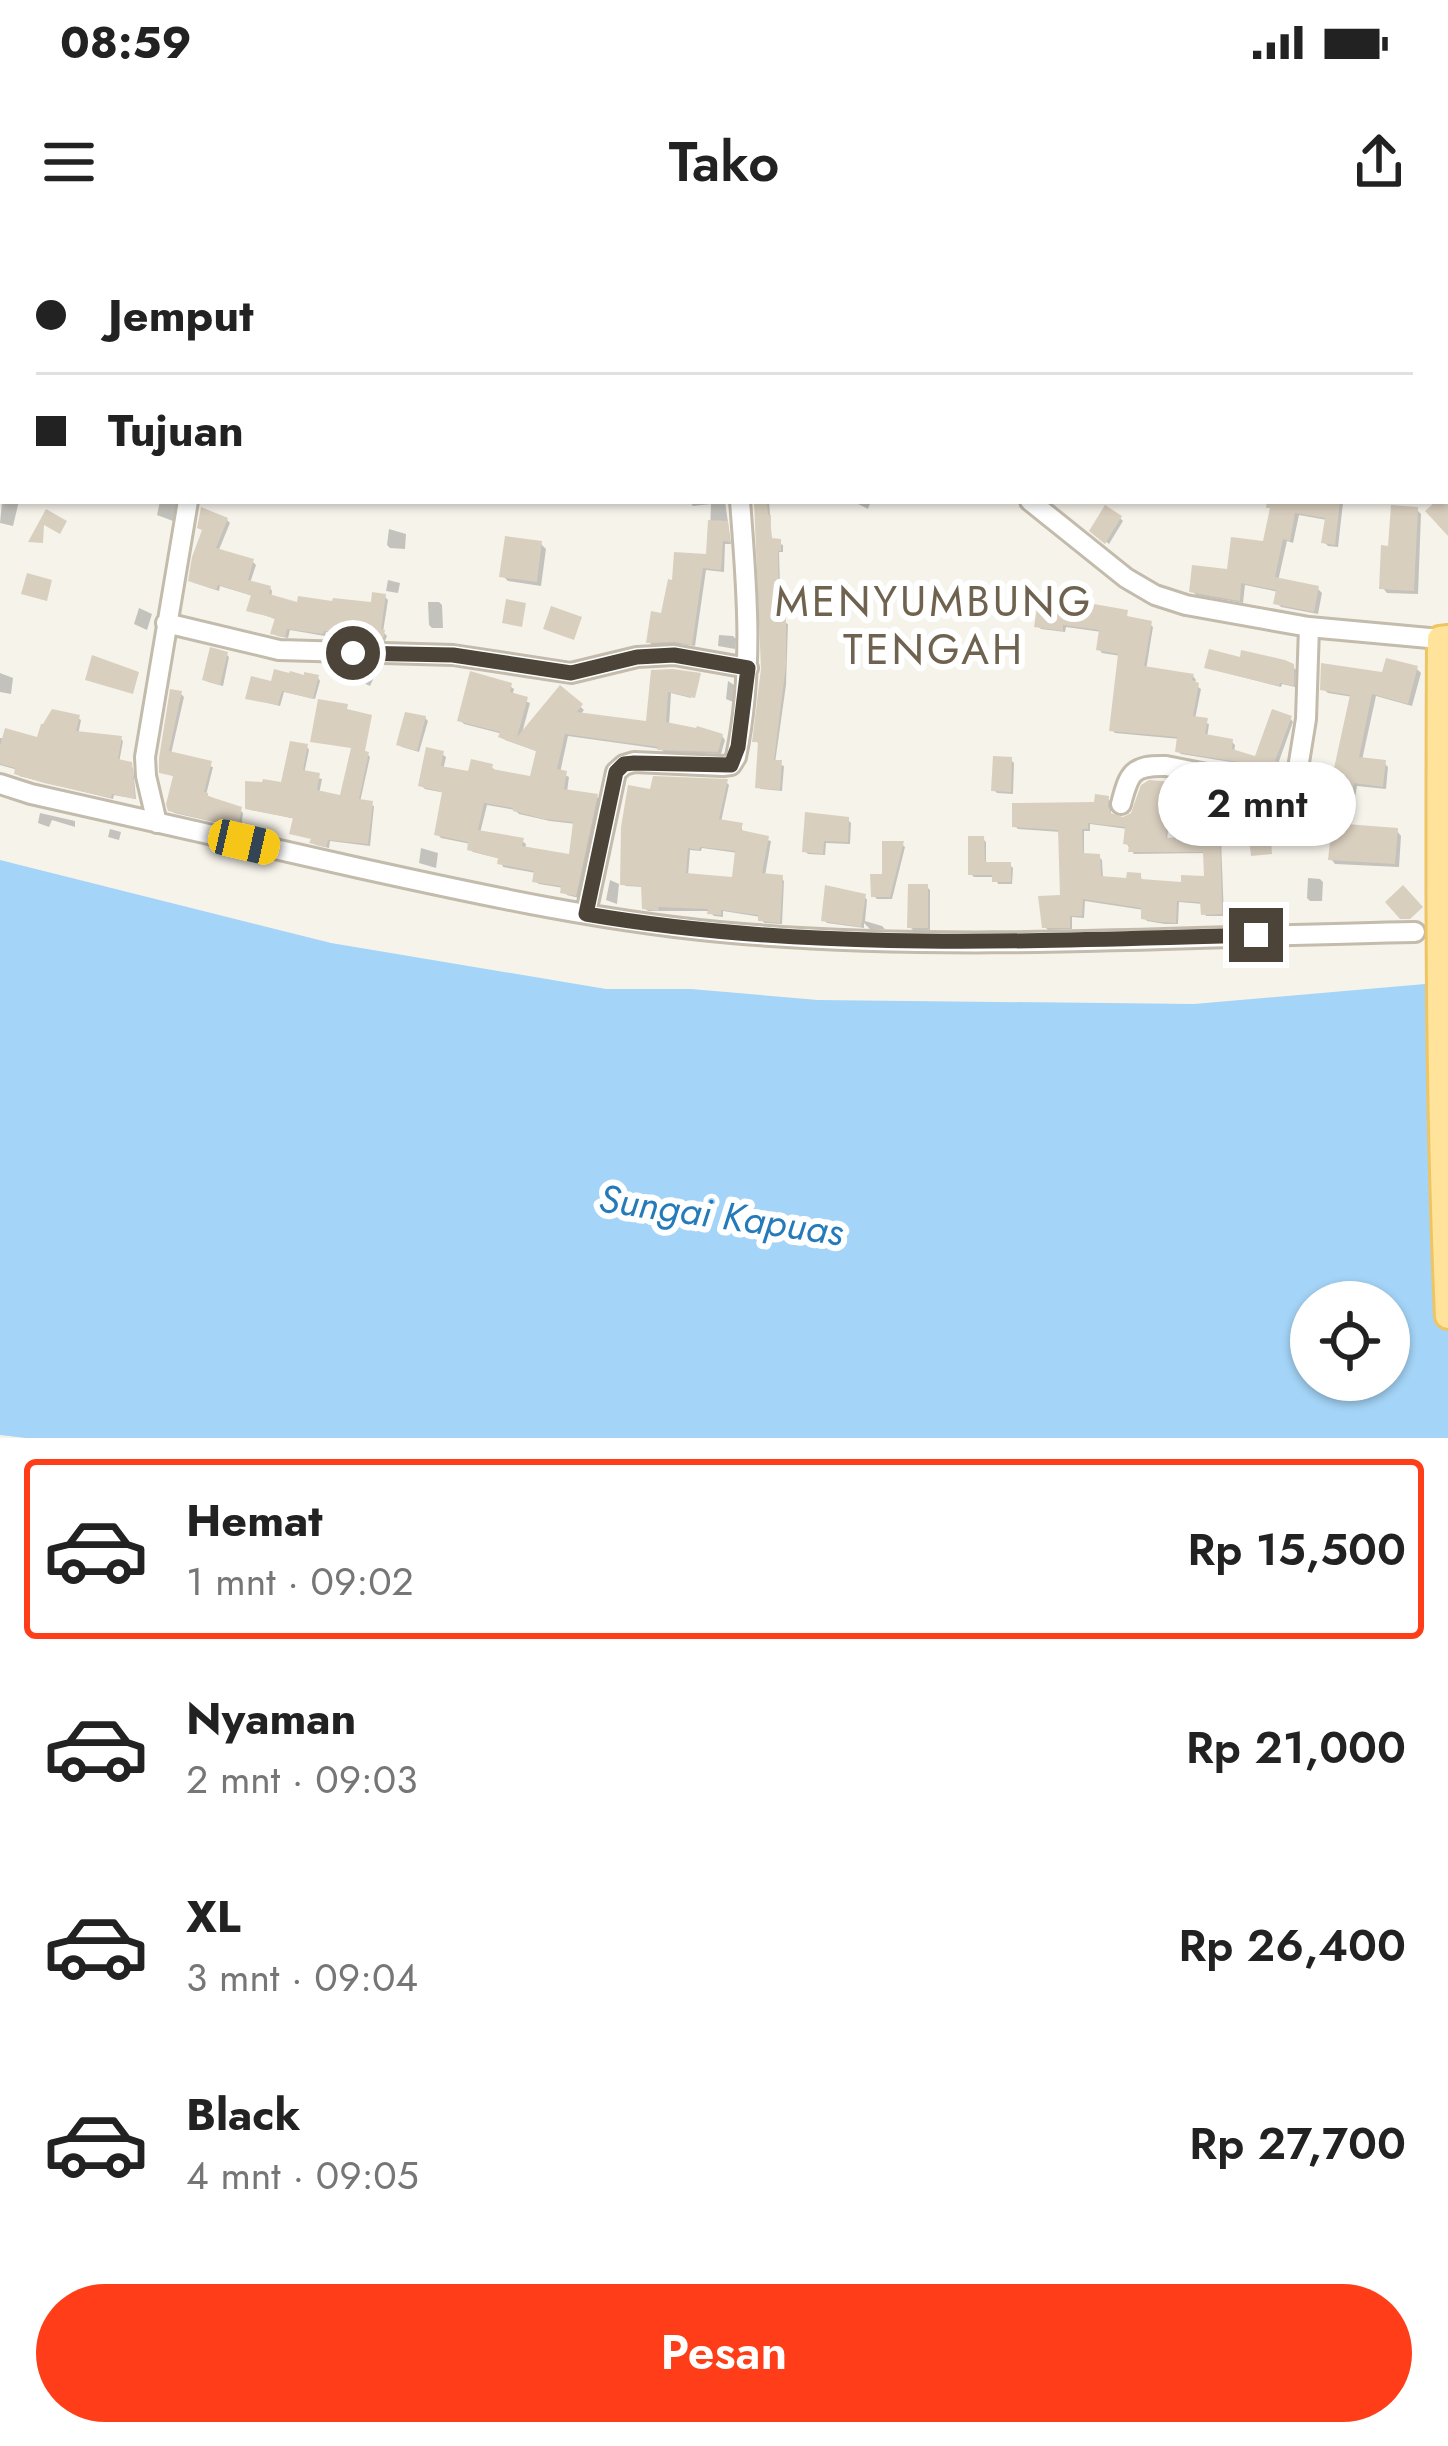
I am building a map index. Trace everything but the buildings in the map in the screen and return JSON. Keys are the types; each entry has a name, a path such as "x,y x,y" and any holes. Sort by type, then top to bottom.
{"main road":[{"path":"1444,638 1437,886 1448,1316"}],"street":[{"path":"157,823 145,770 187,504"},
{"path":"586,914 616,772 634,763 731,765 738,747 750,631 740,504"},
{"path":"1034,504 1126,578 1155,595 1186,605 1309,626 1444,638"},
{"path":"166,623 279,650 453,655 571,673 637,657 674,655 748,668"},
{"path":"1121,804 1133,771 1151,766 1282,790 1295,788 1306,719 1309,626"},
{"path":"0,784 459,890 644,924 879,942 1414,932"}],"water":[{"name":"Sungai Kapuas","path":"0,860 331,943 606,989 691,989 818,1000 1194,1004 1448,982 1448,1438 0,1435"}],"district":[{"name":"MENYUMBUNG TENGAH","path":"934,625"}],"route":[{"path":"353,653 453,655 571,673 637,657 674,655 748,668 738,747 731,765 634,763 616,772 586,914 743,934 879,942 1256,935"}]}
